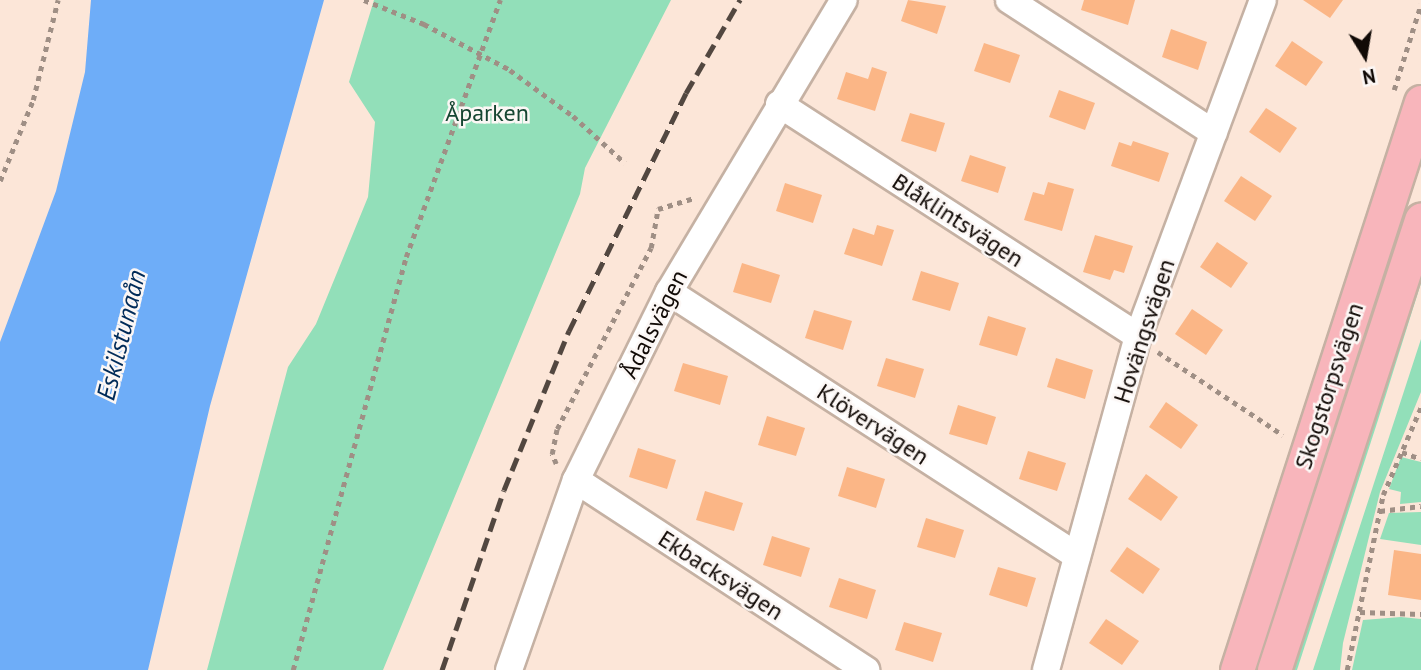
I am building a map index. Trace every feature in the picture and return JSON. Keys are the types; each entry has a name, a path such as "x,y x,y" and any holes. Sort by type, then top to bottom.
{"main road":[{"name":"Skogstorpsvägen","path":"1237,670 1421,102"},
{"name":"Skogstorpsvägen","path":"1274,670 1421,219"}],"street":[{"name":"Ådalsvägen","path":"509,670 576,480 669,292 779,104 844,0"},
{"path":"1009,0 1214,133"},
{"name":"Hovängsvägen","path":"1046,670 1138,336 1263,0"},
{"name":"Blåklintsvägen","path":"779,104 1138,336"},
{"name":"Klövervägen","path":"669,292 1077,556"},
{"name":"Ekbacksvägen","path":"576,480 866,670"}],"path":[{"path":"0,181 33,100 58,0"},
{"path":"364,0 480,51 544,93 625,163"},
{"path":"293,670 406,257 500,0"},
{"path":"576,480 555,463 553,443 651,248 658,209"},
{"path":"1138,336 1283,435"},
{"path":"1347,670 1347,651 1360,612 1380,511 1421,407"},
{"path":"1402,452 1421,459"},
{"path":"1380,511 1421,506"},
{"path":"1360,612 1421,614"}],"green space":[{"name":"Åparken","path":"374,0 671,0 585,168 580,194 383,670 207,670 288,367 316,324 368,197 375,122 349,82"},
{"path":"1421,267 1421,283 1378,420 1297,670 1291,670"},
{"path":"1421,339 1421,392 1380,492 1343,643 1340,670 1313,670"},
{"path":"1401,457 1421,462 1421,502 1400,504 1401,492 1389,489"},
{"path":"1421,512 1421,545 1380,539 1389,513"},
{"path":"1401,617 1421,619 1421,670 1352,670 1363,620"}],"water":[{"name":"Eskilstunaån","path":"91,0 324,0 210,406 148,670 0,670 0,342 56,191 85,72"}],"building":[{"path":"908,0 946,6 937,34 901,21"},
{"path":"1084,0 1135,0 1128,25 1081,10"},
{"path":"1303,0 1343,0 1330,18"},
{"path":"1171,29 1207,42 1198,70 1162,57"},
{"path":"1292,41 1323,62 1306,86 1275,66"},
{"path":"984,43 1020,55 1010,83 974,71"},
{"path":"872,67 887,72 875,111 837,99 846,72 868,79"},
{"path":"1059,90 1095,103 1085,130 1049,117"},
{"path":"1266,108 1297,128 1280,153 1249,132"},
{"path":"910,113 945,123 936,152 901,141"},
{"path":"1133,141 1169,153 1159,182 1111,166 1119,142 1131,146"},
{"path":"970,155 1006,167 998,193 961,181"},
{"path":"1241,176 1272,196 1255,221 1224,201"},
{"path":"1048,182 1074,189 1062,231 1024,220 1033,192 1044,195"},
{"path":"785,183 822,195 813,223 776,211"},
{"path":"877,225 894,230 882,266 844,254 853,228 874,235"},
{"path":"1095,235 1133,246 1124,273 1114,270 1110,280 1083,272"},
{"path":"1217,242 1248,263 1231,288 1200,267"},
{"path":"742,263 780,275 771,303 733,292"},
{"path":"921,271 959,283 950,311 912,300"},
{"path":"1192,309 1223,330 1206,355 1175,334"},
{"path":"814,310 852,321 843,350 805,338"},
{"path":"988,316 1026,328 1017,356 979,345"},
{"path":"886,358 924,369 915,398 877,386"},
{"path":"1056,358 1093,370 1085,399 1047,387"},
{"path":"683,363 728,376 720,405 674,391"},
{"path":"1166,402 1198,425 1181,449 1149,427"},
{"path":"958,405 996,417 987,445 949,434"},
{"path":"767,416 805,428 796,456 758,445"},
{"path":"638,448 676,460 667,489 629,477"},
{"path":"1028,451 1066,463 1057,491 1019,479"},
{"path":"847,467 885,479 876,508 838,496"},
{"path":"1146,474 1178,497 1161,521 1128,499"},
{"path":"705,491 743,503 734,531 696,520"},
{"path":"926,518 964,530 955,558 917,547"},
{"path":"772,536 810,548 801,577 763,565"},
{"path":"1127,547 1160,569 1143,594 1110,571"},
{"path":"1394,550 1421,554 1421,600 1388,595"},
{"path":"998,567 1036,578 1027,607 989,595"},
{"path":"839,578 876,590 867,619 829,607"},
{"path":"1106,619 1139,641 1122,665 1089,643"},
{"path":"904,622 942,633 933,662 895,650"}],"railway":[{"path":"442,670 504,490 569,331 686,93 740,0"}]}
